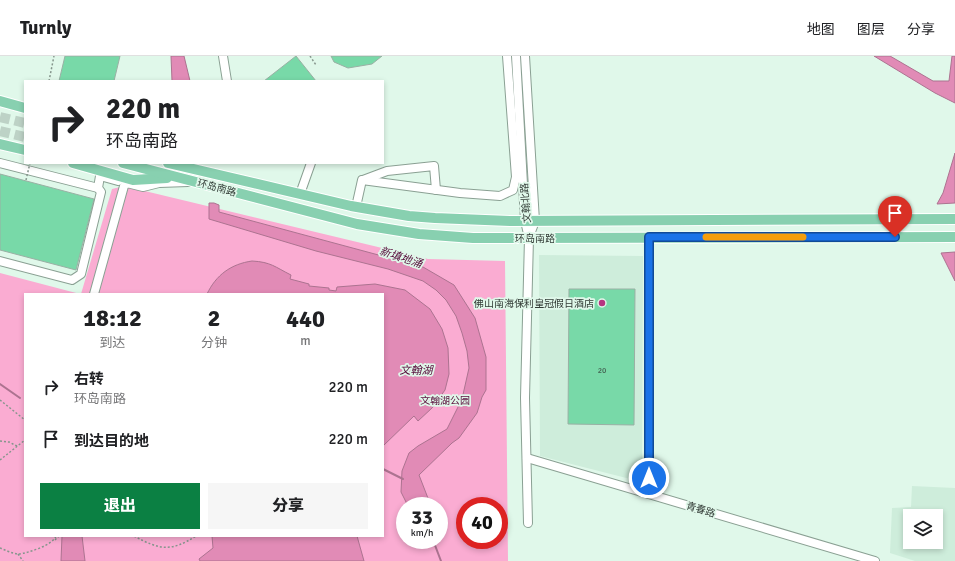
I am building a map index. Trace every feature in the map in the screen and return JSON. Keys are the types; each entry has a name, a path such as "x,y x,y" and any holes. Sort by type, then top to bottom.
{"main road":[{"path":"0,101 24,108"},
{"path":"0,144 24,150"},
{"path":"77,164 133,180 177,177"},
{"name":"环岛南路","path":"128,164 334,219 394,231 473,238 955,237"},
{"name":"环岛南路","path":"172,164 356,207 429,218 477,221 955,219"}],"street":[{"path":"223,56 227,80"},
{"path":"362,180 460,193 500,196 512,190 516,177 507,56"},
{"name":"文翰北路","path":"516,56 530,221"},
{"name":"文翰北路","path":"525,56 530,221 525,398 528,523"},
{"path":"0,163 98,188"},
{"path":"300,194 311,164"},
{"path":"362,180 387,171 434,166 436,190"},
{"path":"0,261 72,280 81,274 101,192 98,188 100,176 142,186 159,183 197,182"},
{"path":"356,207 362,180"},
{"path":"94,293 124,186 127,183"},
{"path":"649,237 649,494"},
{"name":"青春路","path":"527,458 875,561"}],"path":[{"path":"49,80 54,56"},
{"path":"310,56 316,65"},
{"path":"26,180 30,164"},
{"path":"0,400 24,419"},
{"path":"0,440 18,446"},
{"path":"0,460 24,441"},
{"path":"0,548 18,554 49,545 58,537"},
{"path":"136,537 154,545 170,548 184,544 194,537"},
{"path":"18,554 23,561"}],"shaded area":[{"name":"佛山南海保利皇冠假日酒店","path":"539,255 643,256 642,482 540,456"},
{"path":"912,486 955,488 955,561 915,561 890,553 892,508 911,507"}],"green space":[{"name":"文翰湖公园","path":"124,186 428,259 505,261 507,497 456,497 456,549 508,549 508,561 0,561 0,273 76,293 24,293 24,537 384,537 384,293 81,293 112,189"}],"water":[{"path":"171,56 184,56 190,80 172,80"},
{"path":"874,56 890,56 933,81 949,81 952,56 955,56 955,103 935,93"},
{"path":"955,153 955,203 937,204 943,193"},
{"path":"209,203 214,203 219,205 219,212 423,267 454,285 475,318 486,357 486,390 477,413 459,438 419,475 428,497 404,497 401,492 402,471 409,453 447,429 462,399 469,368 467,351 462,333 456,316 446,300 436,290 423,281 388,269 316,251 209,219"},
{"path":"955,252 955,281 941,253"},
{"name":"文翰湖","path":"244,262 264,262 273,265 291,275 290,279 309,284 309,286 329,288 329,290 336,291 337,287 375,284 405,290 430,309 442,329 448,348 449,374 445,390 432,408 418,421 414,416 384,445 384,293 208,293 220,276 231,268"},
{"path":"62,537 82,537 85,561 61,561"},
{"path":"212,537 357,537 364,561 200,561 199,559 213,548"}],"building":[{"path":"65,56 120,56 114,80 59,80"},
{"path":"296,56 315,80 265,80"},
{"path":"331,56 382,56 372,64 348,68 334,62"},
{"path":"0,174 94,199 76,270 0,250"},
{"path":"569,289 635,289 634,425 568,424"}],"waterway":[{"path":"0,384 20,398"},
{"path":"384,470 403,479"},
{"name":"新填地涌","path":"436,549 441,561"}],"tunnel":[{"path":"0,117 24,123"},
{"path":"0,131 24,137"}],"slow traffic":[{"path":"706,237 803,237"}],"place":[{"name":"佛山南海保利皇冠假日酒店","path":"602,303"}],"route":[{"path":"649,478 649,237 895,237"}]}
